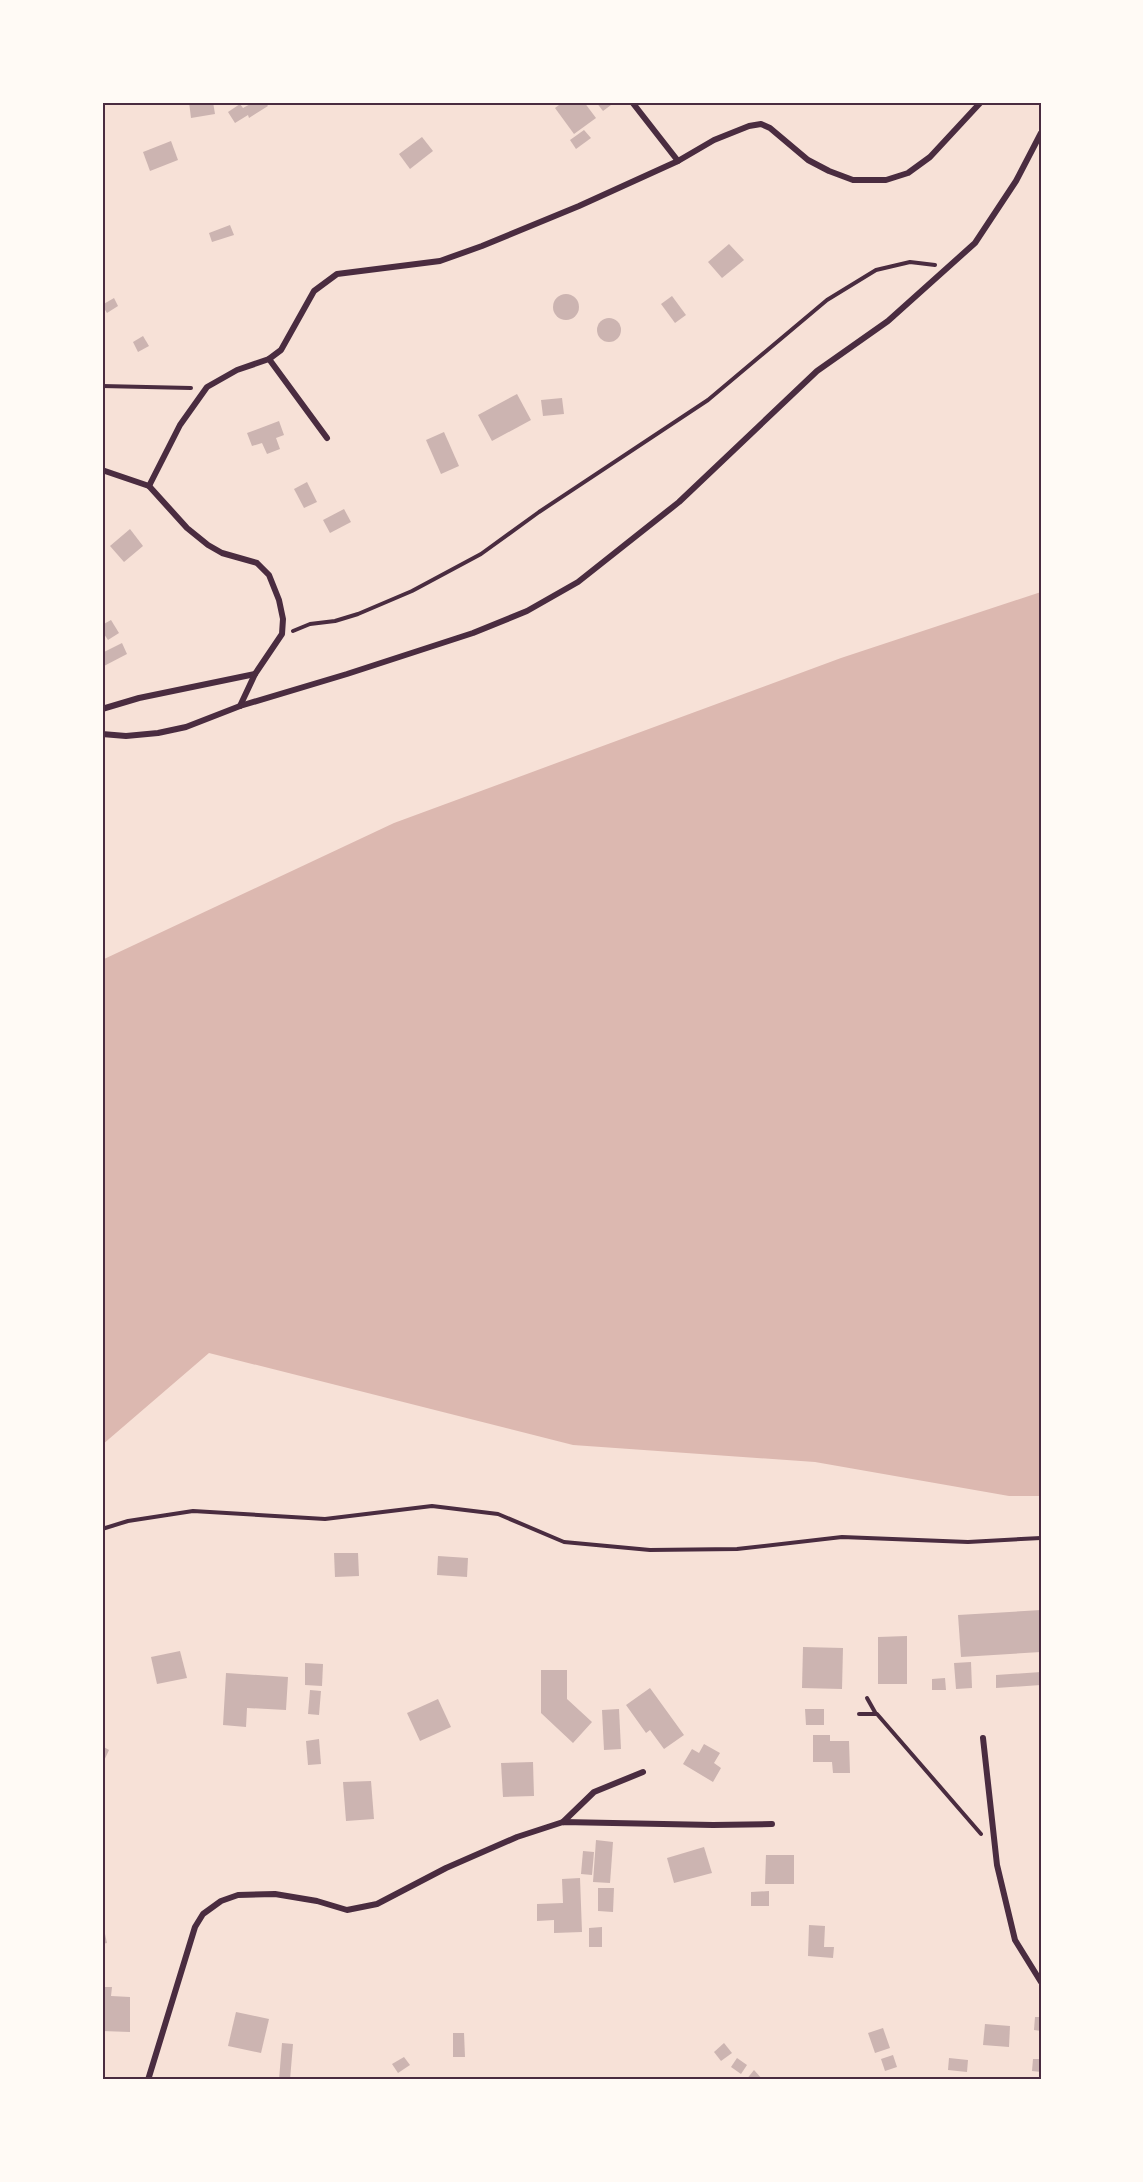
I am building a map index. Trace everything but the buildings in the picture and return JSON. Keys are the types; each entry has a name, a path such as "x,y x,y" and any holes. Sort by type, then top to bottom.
{"street":[{"path":"632,102 678,161"},
{"path":"149,486 180,425 207,387 237,370 269,359 281,350 314,291 338,274 440,261 482,246 678,161 714,140 749,126 761,124 770,128 808,160 829,171 853,180 886,180 908,173 930,157 981,102"},
{"path":"102,734 126,736 186,727 240,706 473,633 527,611 578,582 680,502 817,371 888,321 975,243 1017,181 1041,133"},
{"path":"269,359 327,438"},
{"path":"102,470 149,486 187,528 208,545 222,553 257,563 264,568 276,589 283,619 282,634 255,674 240,706"},
{"path":"102,709 139,698 255,674"},
{"path":"982,1738 995,1850 1015,1940 1041,1982"},
{"path":"563,1822 594,1792 643,1772"},
{"path":"148,2080 195,1927 203,1914 221,1901 250,1893 317,1900 347,1910 377,1904 446,1868 517,1837 563,1822 772,1824"}],"path":[{"path":"282,634 310,624 335,621 358,614 412,591 481,554 539,512 708,400 827,300 876,270 910,262 950,267"},
{"path":"102,386 167,389 207,387"},
{"path":"102,1529 128,1521 193,1511 325,1519 432,1506 498,1515 564,1542 650,1550 738,1550 842,1537 968,1542 1041,1539"},
{"path":"867,1698 877,1714 995,1850"},
{"path":"859,1714 877,1714"}],"shaded area":[{"path":"1041,592 1041,1496 1009,1496 815,1462 573,1445 209,1353 102,1445 102,960 394,823 841,658"}]}
